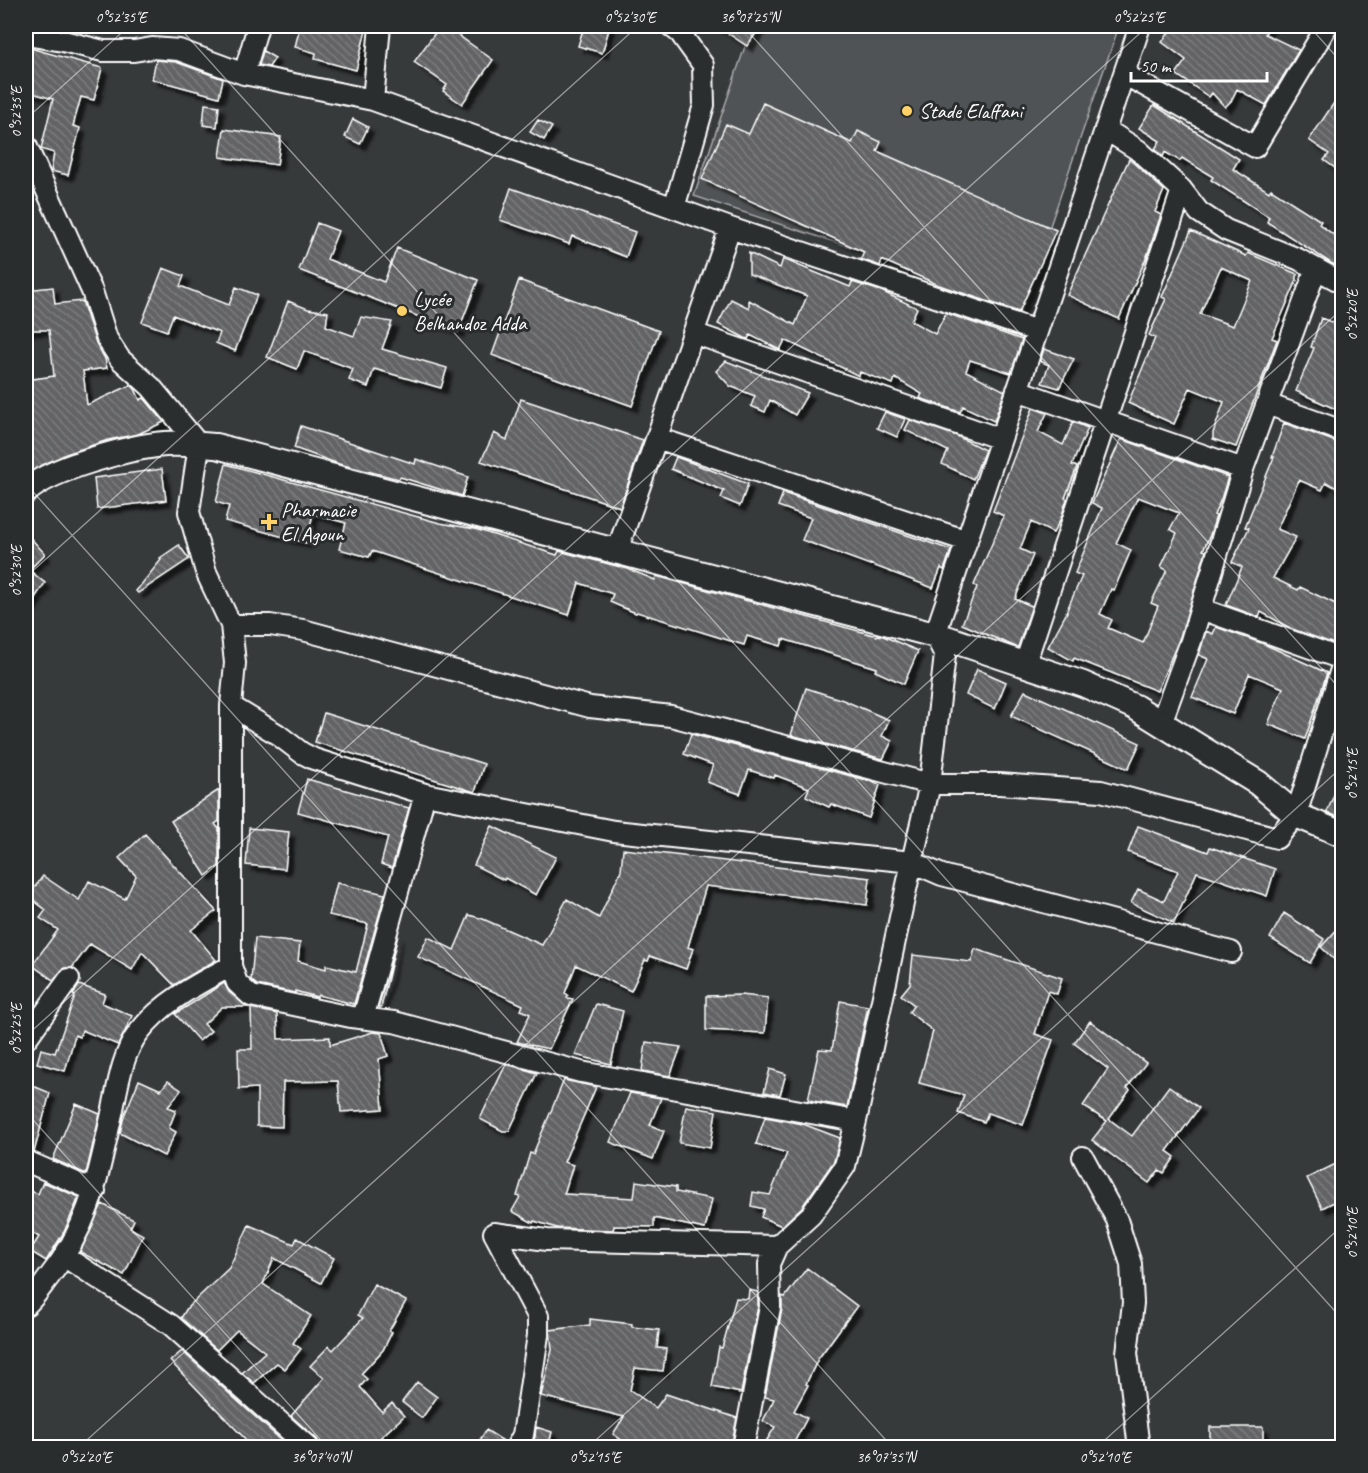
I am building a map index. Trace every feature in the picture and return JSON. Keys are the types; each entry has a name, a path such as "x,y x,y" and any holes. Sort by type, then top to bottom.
{"street":[{"path":"244,74 258,26"},
{"path":"373,100 380,26"},
{"path":"671,26 680,33 703,65 704,75 704,105 674,208"},
{"path":"742,1448 770,1308 769,1264 777,1246 812,1215 845,1166 856,1121 930,784 945,655 935,635 1140,26"},
{"path":"1124,74 1255,147 1327,26"},
{"path":"26,35 103,51 134,51 152,48 179,50 244,74 373,100 730,228 1037,331"},
{"path":"1105,129 1138,150 1182,190 1199,212 1226,230 1341,278"},
{"path":"26,145 93,291 107,339 120,359 151,387 199,445 189,512 206,572 231,625 236,663 231,706 231,966 237,983 250,996 394,1022 581,1072 856,1121"},
{"path":"1024,664 1182,190"},
{"path":"617,551 730,228"},
{"path":"1161,723 1201,609 1243,469 1316,269"},
{"path":"693,333 1001,439"},
{"path":"1017,390 1243,469"},
{"path":"1267,404 1342,431"},
{"path":"657,438 967,541"},
{"path":"26,491 34,483 96,458 165,444 216,446 935,635 1083,684 1135,707 1258,783 1296,815 1342,834"},
{"path":"1201,609 1342,658"},
{"path":"231,625 270,625 303,630 590,707 671,716 930,784 999,784 1101,791 1277,838 1296,815 1342,666"},
{"path":"231,706 314,759 425,794 614,831 912,862 942,875 1231,952"},
{"path":"363,1018 425,794"},
{"path":"26,1305 65,1257 80,1232 95,1191 121,1068 138,1032 172,1002 201,982 231,966"},
{"path":"26,1039 69,979"},
{"path":"1083,1157 1117,1220 1131,1264 1133,1302 1127,1353 1139,1448"},
{"path":"26,1161 95,1191"},
{"path":"516,1448 523,1436 538,1335 538,1316 494,1233 547,1240 777,1246"},
{"path":"65,1257 171,1325 309,1448"}],"shaded area":[{"name":"Stade Elaffani","path":"752,26 1119,26 1023,304 694,196"}],"building":[{"path":"300,26 367,26 356,70 315,59 316,53 295,47"},
{"path":"440,26 445,26 493,60 462,104 443,91 447,85 414,62"},
{"path":"584,26 610,26 602,53 578,46"},
{"path":"717,26 761,26 747,46"},
{"path":"1174,26 1269,26 1265,34 1299,50 1266,105 1237,89 1225,107 1212,93 1209,97 1176,74 1186,60 1162,42"},
{"path":"30,48 102,68 94,100 81,97 73,126 80,128 68,175 51,171 54,153 41,149 53,99 26,91 26,65"},
{"path":"263,51 275,58 269,67 259,65"},
{"path":"156,60 176,62 223,79 219,97 152,79"},
{"path":"1342,91 1342,173 1324,160 1329,154 1309,140"},
{"path":"763,103 852,143 858,131 881,142 877,151 1056,230 1019,312 939,285 882,260 880,266 861,259 864,252 702,179 726,124 749,134"},
{"path":"205,104 219,106 217,127 203,125"},
{"path":"1154,105 1239,159 1233,169 1269,192 1271,189 1321,221 1319,224 1342,241 1342,252 1334,265 1267,222 1269,217 1211,180 1213,177 1182,158 1180,161 1165,152 1163,157 1155,149 1160,141 1139,128"},
{"path":"353,119 368,127 360,144 345,137"},
{"path":"538,120 552,127 544,140 530,132"},
{"path":"224,129 281,137 277,165 220,157"},
{"path":"1129,159 1164,190 1155,212 1161,215 1147,256 1119,319 1067,295"},
{"path":"511,188 635,232 626,257 572,236 569,244 500,220"},
{"path":"317,223 338,231 327,259 384,282 397,248 478,280 458,332 299,270"},
{"path":"1191,231 1246,256 1248,253 1297,274 1297,280 1272,338 1277,340 1236,447 1213,439 1224,402 1190,388 1174,424 1128,403 1155,338 1149,335 1166,299 1162,297","holes":["1221,267 1252,281 1233,326 1200,314"]},
{"path":"749,253 780,268 783,259 850,287 852,282 881,291 917,308 911,321 935,334 946,313 1022,340 1011,373 970,360 966,371 1005,391 994,421 963,406 960,412 920,398 922,394 895,378 893,384 860,372 859,376 785,340 780,350 750,335 748,339 745,338 718,324 731,299 749,308 749,300 795,325 807,296 749,274"},
{"path":"163,268 184,276 180,286 229,305 236,287 257,295 235,351 216,343 220,333 173,315 167,331 142,322"},
{"path":"519,280 659,331 632,406 492,355"},
{"path":"53,287 55,304 82,301 96,343 105,359 107,368 83,371 87,405 131,385 140,400 144,398 164,422 138,434 108,440 66,454 26,474 26,380 54,376 49,330 26,330 26,290"},
{"path":"288,301 308,309 328,312 326,326 354,336 361,317 392,322 382,349 447,368 441,388 374,369 368,387 349,380 353,369 304,351 297,369 267,357"},
{"path":"1321,318 1342,326 1342,412 1296,391 1314,348 1311,347"},
{"path":"1044,349 1074,359 1059,388 1042,383 1049,365 1040,361"},
{"path":"726,361 808,393 795,415 770,400 765,412 751,406 755,396 730,386 716,371"},
{"path":"521,399 643,440 620,507 481,461 494,433 507,440"},
{"path":"1033,408 1047,413 1038,432 1063,445 1073,422 1088,428 1072,465 1077,467 1065,498 1067,499 1061,518 1053,533 1031,522 1020,549 1033,555 1015,599 1032,606 1018,647 1016,647 962,624 977,587 974,585 1004,516 993,511"},
{"path":"885,412 905,419 897,437 877,428"},
{"path":"910,420 957,436 985,450 973,479 942,464 948,451 905,430"},
{"path":"1284,423 1342,444 1342,491 1326,482 1322,490 1299,480 1277,529 1296,537 1273,578 1298,590 1300,587 1342,607 1342,634 1337,645 1292,629 1261,612 1259,617 1226,605 1242,567 1232,562 1249,528 1245,527 1274,457 1272,457"},
{"path":"301,426 415,464 416,459 468,477 462,496 400,477 399,479 339,464 294,448"},
{"path":"1121,439 1228,477 1203,550 1206,551 1180,637 1157,691 1074,658 1073,661 1048,647 1067,612 1082,576 1075,573 1102,508 1092,503","holes":["1138,497 1179,513 1170,529 1177,533 1161,567 1167,570 1151,603 1158,606 1143,643 1108,628 1112,620 1100,614 1111,589 1114,590 1131,550 1116,543"]},
{"path":"676,457 748,484 740,506 721,498 724,491 671,469"},
{"path":"226,464 440,523 475,529 557,555 559,551 628,569 655,580 656,576 883,636 918,651 904,684 875,671 877,668 783,639 781,646 747,636 744,645 636,613 610,602 613,594 579,583 569,615 372,551 369,557 339,549 346,523 313,514 306,543 225,521 229,506 216,502"},
{"path":"162,469 166,500 97,509 94,478"},
{"path":"783,493 951,550 944,570 941,568 933,588 802,540 811,518 778,506"},
{"path":"26,533 45,554 29,570 45,583 26,611"},
{"path":"179,545 189,559 138,593 136,591 161,560 160,558"},
{"path":"1216,627 1264,644 1327,673 1305,739 1268,724 1283,688 1249,674 1233,714 1192,697 1208,659 1199,655 1206,631 1213,634"},
{"path":"977,669 1006,682 995,709 966,695"},
{"path":"806,688 843,700 889,720 882,736 892,741 883,759 791,735"},
{"path":"1025,691 1140,743 1128,769 1011,716"},
{"path":"324,713 484,764 475,792 315,742"},
{"path":"691,734 874,782 880,785 869,818 831,804 829,807 818,802 806,796 809,788 775,775 774,778 749,770 740,794 707,782 713,765 684,754"},
{"path":"1342,775 1342,819 1327,812"},
{"path":"307,779 409,808 392,868 381,864 388,837 298,812"},
{"path":"219,790 219,821 215,824 219,829 219,866 206,876 171,821"},
{"path":"492,826 556,857 536,895 505,878 504,880 474,865"},
{"path":"1138,826 1208,852 1210,847 1275,869 1267,896 1197,872 1174,923 1131,903 1138,889 1164,901 1178,871 1128,852"},
{"path":"249,828 289,832 285,869 246,865"},
{"path":"145,834 216,911 191,930 216,960 174,985 142,952 132,970 90,944 72,968 64,968 53,980 32,965 58,930 40,918 46,910 28,896 43,876 79,900 89,881 125,899 136,876 119,858"},
{"path":"623,849 870,878 867,905 706,886 688,947 693,949 686,969 650,956 648,961 645,960 631,991 576,965 565,993 568,995 567,998 573,999 549,1049 517,1042 530,1014 521,1010 523,1005 418,957 428,937 454,950 469,915 542,945 567,899 599,918 621,870"},
{"path":"337,883 385,894 354,1004 318,995 317,997 257,985 251,980 255,938 300,943 298,961 326,969 326,965 356,972 368,924 329,915"},
{"path":"1284,913 1324,939 1310,963 1270,938"},
{"path":"1342,924 1342,967 1321,947"},
{"path":"398,935 381,1008 378,1008"},
{"path":"975,949 1062,978 1057,994 1048,991 1035,1034 1053,1040 1023,1125 988,1113 984,1122 958,1113 964,1095 919,1083 933,1031 909,1012 914,1005 901,995 910,984 913,955 971,962"},
{"path":"224,983 229,992 247,1007 222,1007 204,1024 211,1031 199,1041 175,1014"},
{"path":"79,985 105,994 102,1003 132,1016 118,1045 82,1030 80,1037 75,1035 65,1071 37,1063 41,1049 55,1053 75,996 73,995"},
{"path":"741,995 768,998 765,1033 706,1030 706,996"},
{"path":"840,1001 868,1006 847,1107 808,1100 819,1049 832,1050"},
{"path":"596,1004 623,1011 611,1064 575,1055"},
{"path":"251,1008 277,1014 278,1039 330,1037 330,1045 373,1032 381,1033 388,1056 379,1059 383,1109 341,1112 338,1081 283,1082 282,1127 257,1126 257,1088 239,1089 238,1049 252,1049"},
{"path":"1090,1021 1146,1063 1127,1088 1130,1090 1109,1119 1132,1136 1169,1086 1199,1108 1167,1151 1175,1157 1164,1173 1159,1170 1149,1183 1092,1140 1107,1121 1083,1106 1108,1069 1074,1043"},
{"path":"646,1042 681,1047 670,1076 642,1071"},
{"path":"506,1064 537,1073 509,1131 503,1131 480,1119"},
{"path":"770,1069 786,1074 780,1095 764,1092"},
{"path":"139,1080 161,1090 168,1081 181,1090 168,1107 176,1110 169,1128 176,1132 164,1156 120,1133 124,1116"},
{"path":"564,1080 596,1087 564,1162 573,1165 564,1194 634,1198 636,1181 676,1187 676,1192 712,1199 705,1229 654,1218 654,1227 614,1226 613,1230 557,1228 534,1221 533,1223 512,1211 520,1197 517,1196 530,1153 533,1154"},
{"path":"26,1083 50,1093 34,1152 26,1149"},
{"path":"630,1093 661,1098 650,1125 664,1131 653,1159 610,1142"},
{"path":"76,1104 100,1114 86,1174 53,1159"},
{"path":"686,1106 716,1111 710,1148 679,1143"},
{"path":"765,1117 803,1124 840,1138 834,1161 802,1207 782,1226 761,1217 764,1209 751,1206 753,1192 770,1195 787,1153 756,1144"},
{"path":"1342,1161 1342,1198 1322,1208 1307,1178"},
{"path":"43,1182 79,1197 64,1232 46,1261 30,1251 39,1237 26,1229 26,1189 38,1194"},
{"path":"102,1204 134,1220 130,1228 143,1235 124,1275 80,1252"},
{"path":"249,1225 294,1244 297,1238 334,1258 321,1283 274,1258 263,1284 311,1316 293,1343 301,1349 285,1369 277,1363 254,1383 242,1373 265,1352 237,1330 217,1350 181,1318 187,1308 229,1268"},
{"path":"807,1268 857,1306 818,1359 806,1384 808,1385 794,1411 807,1418 791,1448 762,1448 775,1427 763,1421 774,1399 765,1397 782,1309 782,1296 785,1297"},
{"path":"374,1284 406,1301 389,1331 392,1332 383,1350 361,1374 367,1379 360,1387 382,1412 392,1403 404,1416 369,1448 321,1448 317,1439 291,1416 324,1378 310,1366 329,1346 333,1350 363,1318 358,1315"},
{"path":"749,1290 758,1292 758,1306 741,1393 712,1387 719,1347 722,1348 736,1298 748,1299"},
{"path":"590,1319 659,1330 657,1348 666,1349 663,1371 635,1368 630,1390 656,1408 666,1394 737,1418 731,1448 633,1448 613,1434 624,1417 541,1396 552,1350 550,1330 590,1325"},
{"path":"182,1351 290,1448 254,1448 170,1361"},
{"path":"417,1382 437,1397 422,1418 402,1402"},
{"path":"536,1427 552,1432 548,1448 530,1448"},
{"path":"1210,1427 1263,1427 1263,1448 1210,1448"},
{"path":"486,1430 505,1442 504,1448 475,1448"}],"place":[{"name":"Stade Elaffani","path":"907,111"},
{"name":"Lycée Belhandoz Adda","path":"402,311"},
{"name":"Pharmacie El Agoun","path":"269,522"}]}
